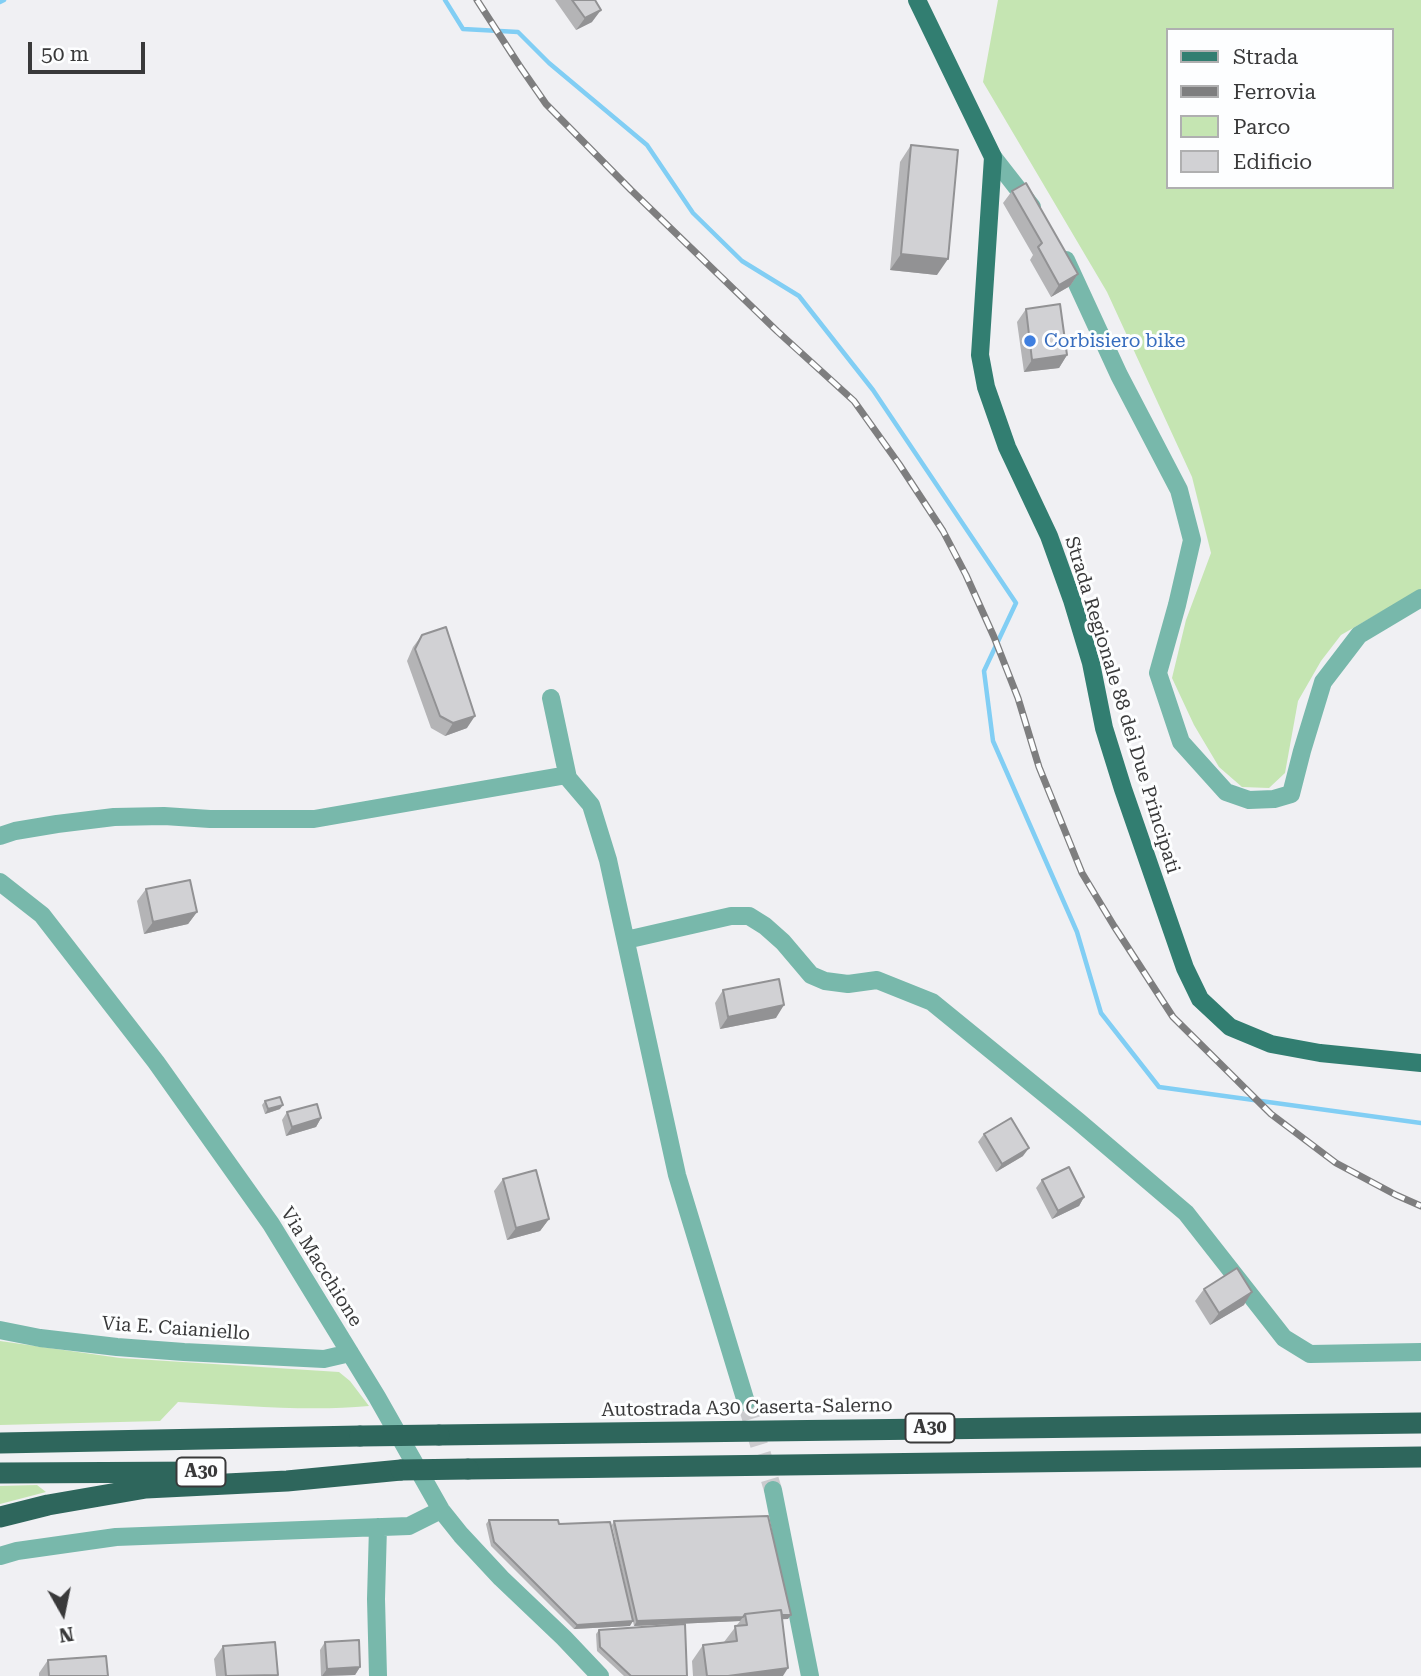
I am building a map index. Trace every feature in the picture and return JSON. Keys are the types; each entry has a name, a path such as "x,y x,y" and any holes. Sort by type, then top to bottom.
{"highway":[{"name":"Autostrada A30 Caserta-Salerno","path":"0,1443 1421,1423"},
{"name":"A30","path":"0,1473 1421,1457"},
{"path":"0,1517 48,1505 146,1488 288,1481 401,1470"}],"main road":[{"name":"Strada Regionale 88 dei Due Principati","path":"917,0 993,158 980,355 986,387 1007,447 1049,536 1072,600 1091,663 1104,728 1185,968 1200,999 1230,1027 1271,1044 1320,1053 1421,1063"}],"street":[{"path":"993,158 1044,221"},
{"path":"1058,244 1119,375 1179,490 1192,540 1158,673 1181,742 1226,792 1249,800 1274,799 1291,794 1323,682 1359,635 1421,598"},
{"path":"551,698 568,778 591,805 608,860 677,1175 746,1402"},
{"path":"0,836 57,824 114,817 314,819 567,775"},
{"name":"Via Macchione","path":"0,882 42,915 156,1062 271,1224 377,1397 441,1510 501,1578 600,1676"},
{"path":"626,940 732,916 749,916 783,942 811,975 825,981 848,984 877,980 932,1002 1186,1213 1284,1338 1310,1353 1421,1352"},
{"name":"Via E. Caianiello","path":"0,1330 52,1339 184,1352 324,1359 349,1353"},
{"path":"773,1490 810,1676"},
{"path":"0,1556 17,1551 116,1537 410,1526 441,1510"},
{"path":"378,1527 378,1676"}],"green space":[{"path":"998,0 1421,0 1421,589 1341,635 1321,661 1298,701 1285,773 1269,788 1242,787 1219,767 1194,725 1172,678 1186,620 1211,553 1192,477 1107,292 983,82"},
{"path":"0,1341 120,1358 339,1372 350,1381 369,1406 298,1408 178,1402 160,1421 0,1425"},
{"path":"37,1485 46,1492 0,1504 0,1486"}],"building":[{"path":"572,0 595,0 601,10 585,18"},
{"path":"911,145 958,150 948,259 901,254"},
{"path":"1026,183 1078,274 1059,285 1038,247 1042,243 1012,191"},
{"path":"1060,304 1067,355 1032,360 1026,309"},
{"path":"446,627 475,716 453,723 440,716 415,649 422,635"},
{"path":"190,880 197,912 153,922 146,889"},
{"path":"779,979 784,1005 728,1017 723,990"},
{"path":"280,1097 283,1105 268,1109 265,1101"},
{"path":"317,1104 321,1118 292,1127 287,1112"},
{"path":"1011,1118 1029,1148 1002,1164 984,1134"},
{"path":"1069,1167 1084,1197 1058,1211 1042,1180"},
{"path":"536,1170 549,1219 516,1228 503,1179"},
{"path":"1237,1268 1252,1292 1219,1313 1204,1289"},
{"path":"768,1516 791,1615 782,1615 781,1610 745,1614 743,1617 637,1621 614,1521"},
{"path":"489,1520 558,1520 559,1524 610,1522 633,1621 577,1625 494,1542"},
{"path":"781,1610 788,1668 707,1676 703,1645 737,1641 735,1626 747,1625 745,1614"},
{"path":"685,1624 687,1676 631,1676 600,1647 599,1630"},
{"path":"359,1640 360,1667 327,1669 325,1642"},
{"path":"275,1642 278,1675 226,1676 223,1646"},
{"path":"106,1656 108,1676 49,1676 48,1660"}],"waterway":[{"path":"0,2 4,0"},
{"path":"445,0 463,29 518,32 549,63 647,145 693,213 742,261 799,296 873,390 1016,603 984,671 993,741 1077,932 1101,1013 1159,1087 1421,1123"}],"tunnel":[{"path":"746,1402 773,1490"}],"railway":[{"path":"477,0 546,104 777,331 854,401 899,464 943,531 994,637 1018,698 1039,767 1082,873 1173,1017 1271,1114 1336,1163 1421,1206"}],"place":[{"name":"Corbisiero bike","path":"1030,341"}]}
